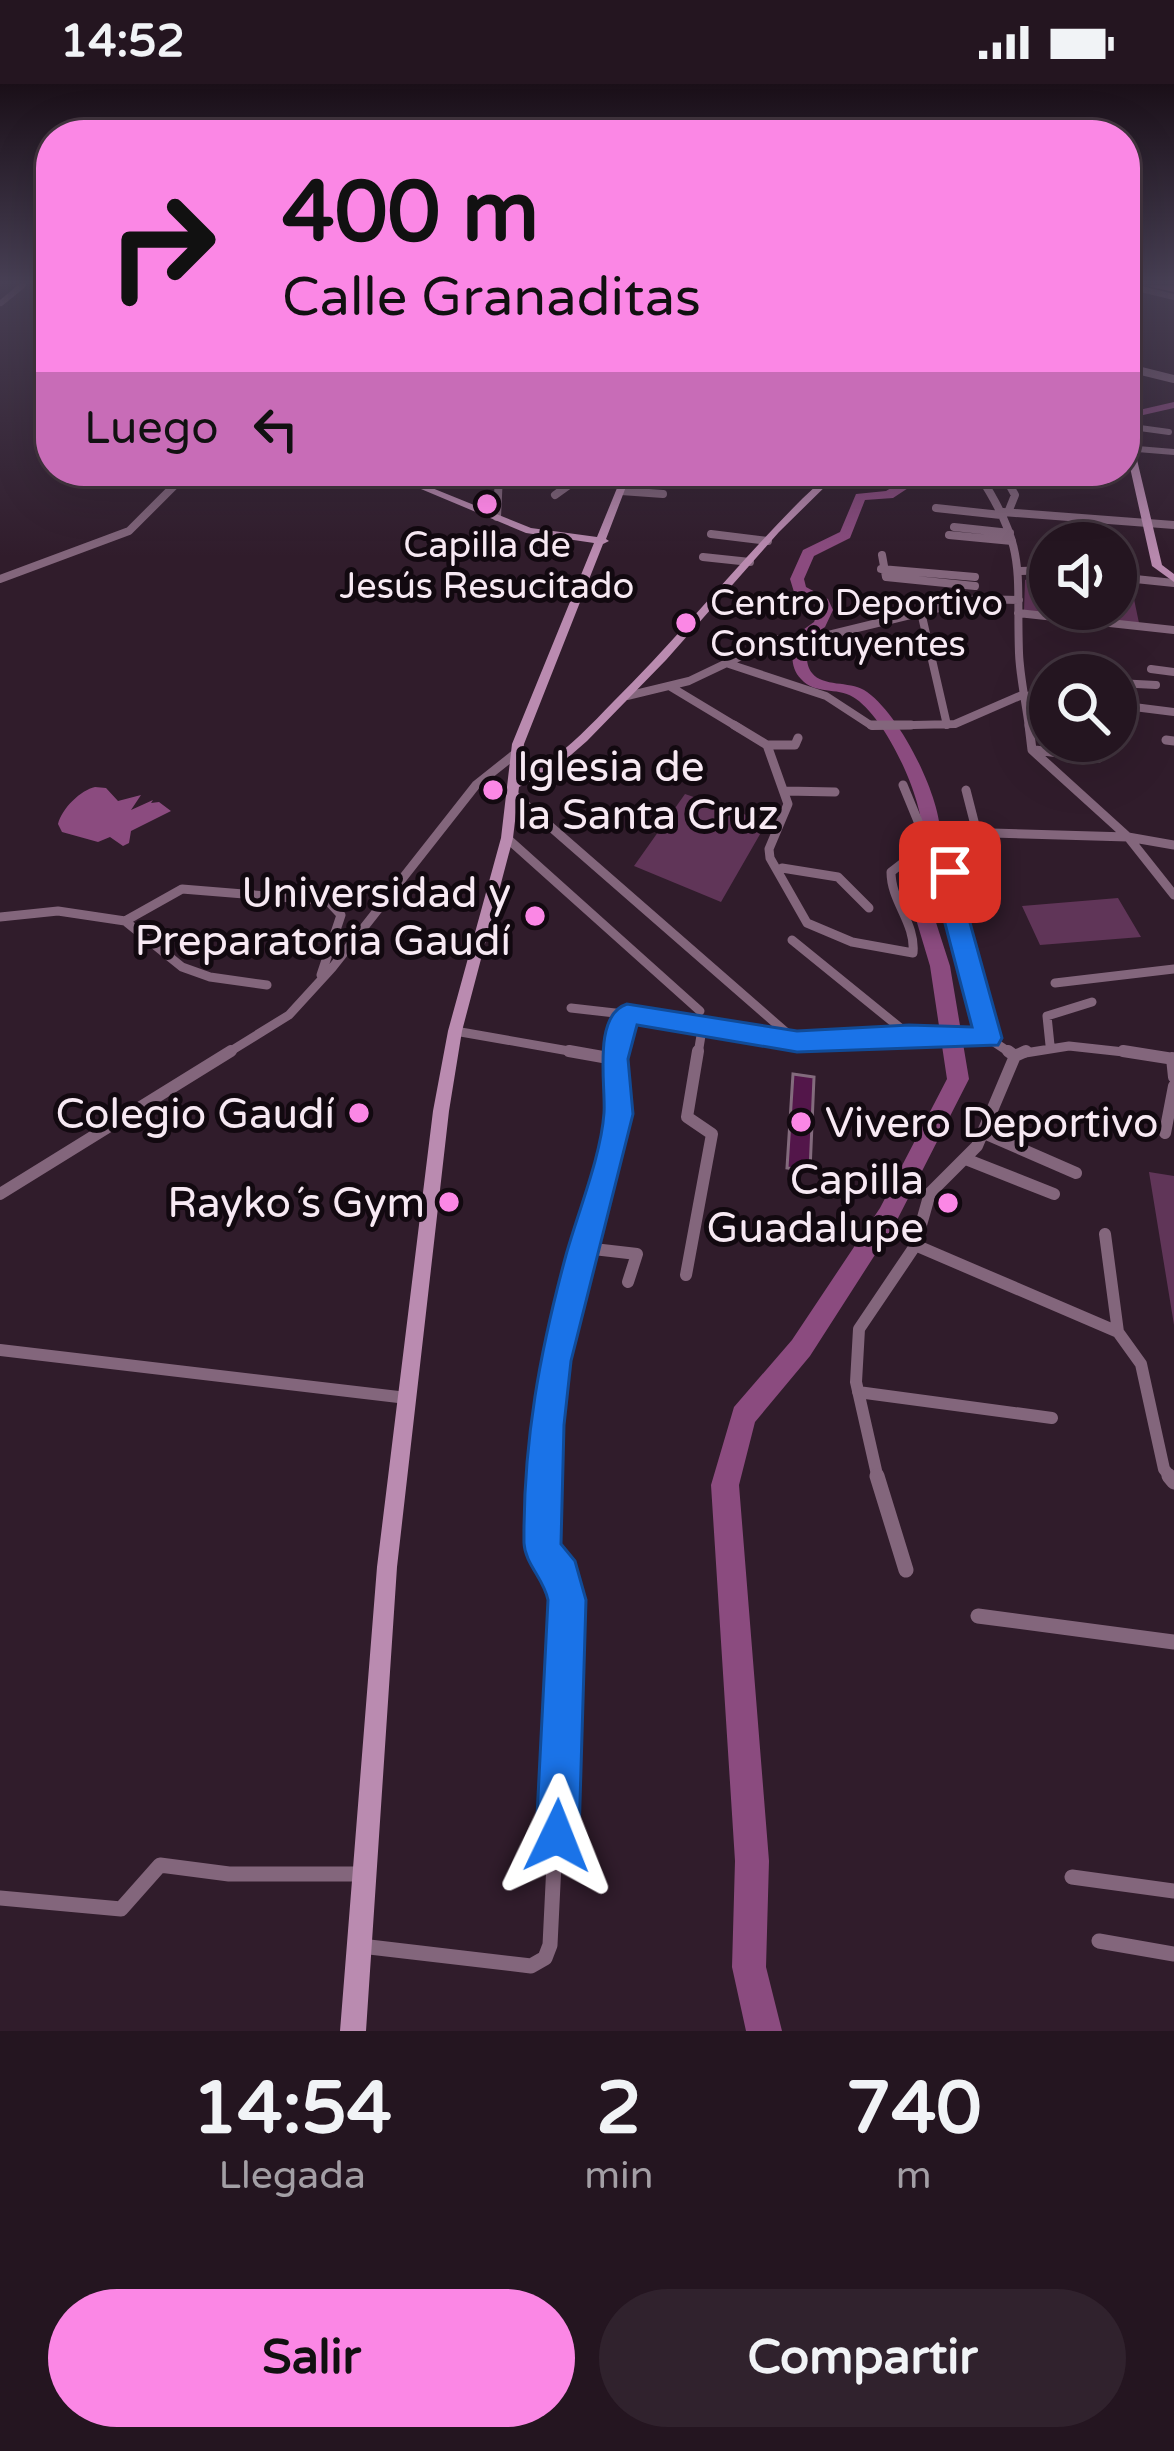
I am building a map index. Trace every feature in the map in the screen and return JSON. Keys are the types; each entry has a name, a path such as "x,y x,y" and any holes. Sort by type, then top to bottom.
{"main road":[{"path":"420,486 541,534 604,541"},
{"path":"353,2031 387,1567 441,1111 455,1031 507,838 515,754 622,486"},
{"path":"514,789 541,774 627,696 822,486"},
{"path":"1136,486 1159,570 1174,581"}],"street":[{"path":"1140,428 1169,432"},
{"path":"1140,449 1174,452"},
{"path":"0,579 129,531 174,486"},
{"path":"497,517 498,486"},
{"path":"555,495 563,486"},
{"path":"987,486 1004,512 1021,571 1018,614 1029,734"},
{"path":"1004,512 1015,495 1010,486"},
{"path":"621,490 663,494"},
{"path":"936,508 1174,525"},
{"path":"952,531 1011,537"},
{"path":"710,537 765,545"},
{"path":"882,555 881,569 975,579 976,599"},
{"path":"703,557 750,562"},
{"path":"1021,571 1029,571"},
{"path":"1137,578 1174,581"},
{"path":"627,696 671,687 782,638 815,638 976,599 1019,600"},
{"path":"921,612 947,725"},
{"path":"1018,614 1174,630"},
{"path":"729,664 826,696 872,726 966,722 1029,696"},
{"path":"1151,669 1174,672"},
{"path":"1137,684 1156,685"},
{"path":"671,687 767,745 795,745 798,738"},
{"path":"1137,708 1174,712"},
{"path":"767,745 786,791 787,808 769,849 772,861 782,868 838,877 869,908"},
{"path":"0,1194 289,1015 476,785 515,754"},
{"path":"1045,762 1128,837 1174,895"},
{"path":"903,785 922,831 1128,837 1174,845"},
{"path":"514,789 797,1041"},
{"path":"966,790 980,834"},
{"path":"786,791 835,792"},
{"path":"980,834 950,872 954,912 988,1038"},
{"path":"507,838 701,1017"},
{"path":"782,868 799,916 811,927 835,938 909,953 916,951 915,939 889,885 894,866 910,863 950,872"},
{"path":"124,921 182,889 328,901 338,907 341,916 316,987"},
{"path":"0,916 58,911 124,921 182,967 209,977 267,985"},
{"path":"792,940 909,1035"},
{"path":"1055,983 1174,969"},
{"path":"1050,1045 1047,1016 1092,1002"},
{"path":"571,1008 701,1017 797,1041 973,1036 988,1038 1015,1057"},
{"path":"358,1945 531,1966 545,1958 550,1945 567,1600 562,1575 542,1550 554,1361 618,1114 614,1059 627,1014"},
{"path":"686,1275 712,1134 687,1117 701,1017"},
{"path":"455,1031 614,1059"},
{"path":"906,1570 874,1463 859,1392 858,1332 883,1285 915,1245 928,1195 968,1160 1015,1057 1026,1049 1050,1045 1173,1059 1174,1077"},
{"path":"1165,1133 1174,1086"},
{"path":"984,1133 1076,1173"},
{"path":"968,1160 1054,1194"},
{"path":"1105,1234 1118,1332 1141,1364 1165,1469 1174,1482"},
{"path":"915,1245 1118,1332"},
{"path":"585,1248 637,1254 628,1282"},
{"path":"0,1350 407,1398"},
{"path":"859,1392 1052,1418"},
{"path":"978,1616 1174,1642"},
{"path":"0,1898 122,1910 131,1905 150,1870 160,1865 229,1874 363,1874"},
{"path":"1072,1877 1174,1891"},
{"path":"1099,1941 1174,1954"}],"shaded area":[{"path":"1029,578 1029,612 1024,611 1025,580"},
{"path":"95,787 106,788 118,801 141,795 131,810 153,800 151,803 159,802 171,811 131,831 129,843 123,846 110,837 98,842 62,832 58,824 68,806"},
{"path":"685,794 767,822 721,902 634,866"},
{"path":"1118,898 1141,937 1040,945 1022,906"},
{"path":"1149,1172 1174,1176 1174,1325"}],"building":[{"name":"Vivero Deportivo","path":"793,1074 814,1077 810,1171 787,1168"}],"waterway":[{"path":"1140,413 1174,405"},
{"path":"764,2031 749,1967 752,1861 725,1485 743,1416 801,1348 888,1215 958,1079 940,966 913,879 931,846 919,785 895,736 868,699 854,690 809,679 800,658 803,635 820,624 826,610 823,602 799,589 797,579 808,553 845,535 860,497 889,495 904,486"}],"place":[{"name":"Capilla de Jesús Resucitado","path":"487,504"},
{"name":"Centro Deportivo Constituyentes","path":"686,623"},
{"name":"Iglesia de la Santa Cruz","path":"493,790"},
{"name":"Universidad y Preparatoria Gaudí","path":"535,916"},
{"name":"Colegio Gaudí","path":"359,1113"},
{"name":"Vivero Deportivo","path":"801,1122"},
{"name":"Rayko´s Gym","path":"449,1202"},
{"name":"Capilla Guadalupe","path":"948,1203"}],"route":[{"path":"557,1836 567,1600 562,1575 542,1550 547,1425 554,1361 618,1114 614,1059 627,1014 797,1041 909,1035 988,1038 954,912 950,872"}]}
